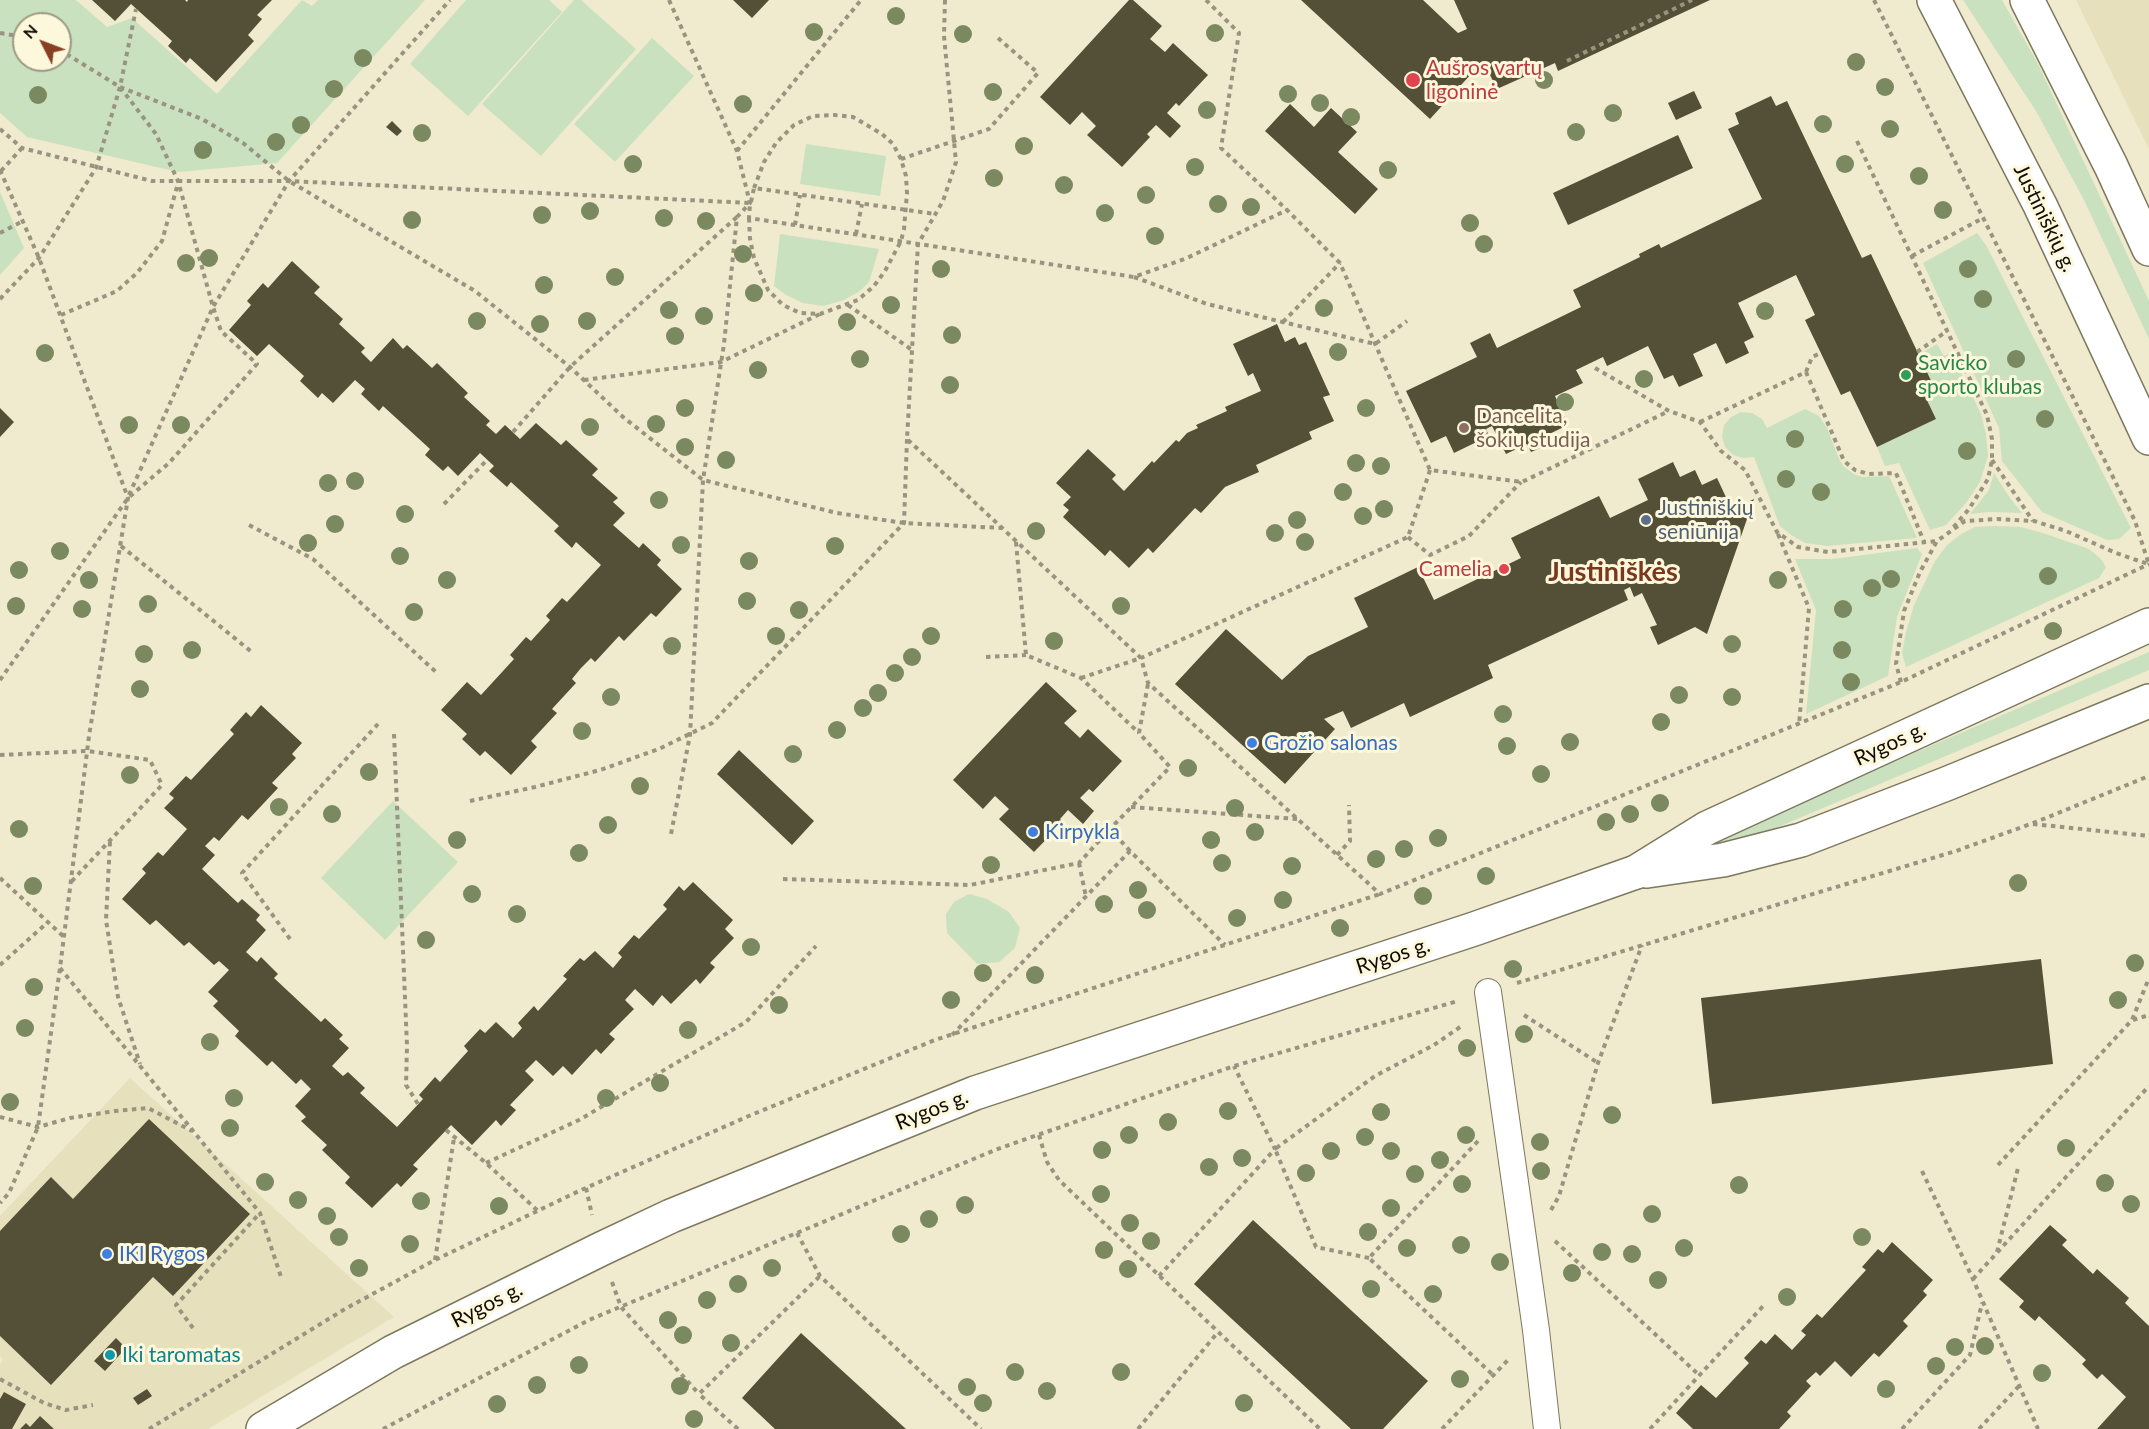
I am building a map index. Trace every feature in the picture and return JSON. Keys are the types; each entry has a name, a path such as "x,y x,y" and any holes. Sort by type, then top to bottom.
{"main road":[{"name":"Justiniškių g.","path":"1934,0 2040,205 2149,438"},
{"path":"2027,0 2111,166 2149,249"},
{"name":"Rygos g.","path":"1636,872 1707,828 2149,625"},
{"name":"Rygos g.","path":"263,1429 393,1352 601,1249 671,1216 975,1093 1474,929 1636,872 1723,860 1801,840 2149,701"}],"street":[{"path":"1489,999 1536,1330 1547,1429"}],"path":[{"path":"0,680 128,498 213,307 289,181 450,0"},
{"path":"669,0 737,151 750,203"},
{"path":"737,151 861,0"},
{"path":"470,801 600,770 659,749 712,723 904,523 918,244 943,201 957,162 944,36 945,0"},
{"path":"1081,678 1141,658 1408,537 1430,470 1340,263 1221,148 1239,33 1206,0"},
{"path":"1568,60 1692,0"},
{"path":"1874,0 2135,521 2149,564"},
{"path":"0,299 39,258 96,168 120,87 136,9"},
{"path":"901,159 989,129 1038,73 998,38"},
{"path":"72,56 120,87 202,119 243,143 289,181 475,291 570,367 623,417 703,480 837,513 904,523 1002,528"},
{"path":"120,87 156,134 178,181 221,331 257,364 169,463 128,498"},
{"path":"583,380 721,362 820,314 858,300 874,286 901,241 906,210 906,176 893,144 882,134 853,117 813,116 794,125 776,143 764,162 750,203 750,239 754,258 768,290 783,305 800,313 820,314"},
{"path":"0,129 22,148 152,181 289,181 750,203"},
{"path":"1857,141 1987,415 1992,440 1992,460 1988,479 1952,530"},
{"path":"0,1203 9,1193 38,1127 88,751 128,498 39,258 1,170 22,148"},
{"path":"61,315 117,291 137,273 162,241 178,181"},
{"path":"754,188 935,214"},
{"path":"795,225 800,195"},
{"path":"513,432 570,367 750,203"},
{"path":"856,234 861,204"},
{"path":"1134,277 1187,258 1287,210"},
{"path":"671,834 690,735 703,480 721,362 737,217"},
{"path":"749,218 1134,277 1207,304 1375,344 1407,321"},
{"path":"1912,256 1983,218"},
{"path":"0,233 23,221"},
{"path":"1283,322 1340,263"},
{"path":"848,304 912,350"},
{"path":"1917,352 1947,331"},
{"path":"1700,422 1806,372 1812,357 1821,353"},
{"path":"1595,368 1669,411 1700,422 1721,451 1744,470 1777,532 1809,608 1799,725"},
{"path":"1806,372 1844,461 1855,470 1869,474 1896,473 1924,542"},
{"path":"1408,537 1430,555 1469,536 1522,482 1669,411"},
{"path":"907,439 1141,658 1148,683 1139,733"},
{"path":"444,504 487,460"},
{"path":"1992,460 2034,521"},
{"path":"1430,470 1522,482"},
{"path":"1901,682 1896,664 1904,611 1920,572 1937,541 1965,521 1998,519 2034,521 2066,531 2116,553 2149,564"},
{"path":"249,525 313,559 437,673"},
{"path":"1777,532 1797,547 1828,552 1937,541"},
{"path":"1016,541 1026,655"},
{"path":"120,545 253,653"},
{"path":"148,1429 345,1309 435,1260 538,1210 751,1115 952,1035 1380,894 1901,682 2149,564"},
{"path":"783,879 970,885 1079,863 1170,767 1139,733 1081,678 1026,655 986,657"},
{"path":"1148,683 1380,894"},
{"path":"290,939 242,873 378,724"},
{"path":"394,734 407,1046 406,1085 418,1104"},
{"path":"0,755 88,751 150,760 162,785 71,883"},
{"path":"386,1428 589,1320 995,1150 1234,1066 1489,999 1642,945 1956,851 2149,777"},
{"path":"1337,855 1350,841 1349,805"},
{"path":"1131,807 1298,819"},
{"path":"2030,824 2149,836"},
{"path":"1110,829 1225,945"},
{"path":"110,840 106,920 118,997 141,1067"},
{"path":"952,1035 1130,851"},
{"path":"1079,863 1086,897"},
{"path":"0,878 64,937"},
{"path":"0,965 48,922"},
{"path":"1525,1254 1559,1196 1598,1063 1642,945"},
{"path":"486,1163 579,1120 746,1022 816,946"},
{"path":"60,968 260,1213 281,1276"},
{"path":"1998,1165 2132,1020 2149,978"},
{"path":"1489,999 1598,1063"},
{"path":"1159,1276 1275,1149 1375,1076 1434,1045 1489,999"},
{"path":"2132,1020 2149,1015"},
{"path":"1234,1066 1275,1149 1316,1247 1369,1258 1493,1375"},
{"path":"1973,1279 2149,1086"},
{"path":"0,1117 38,1127 81,1116 148,1108 193,1132"},
{"path":"1369,1258 1505,1112"},
{"path":"446,1130 538,1210"},
{"path":"1039,1135 1047,1162 1059,1180 1320,1429"},
{"path":"435,1260 454,1138"},
{"path":"1996,1252 2018,1168"},
{"path":"1922,1171 1973,1279 2038,1429"},
{"path":"586,1188 601,1249 621,1307 699,1394 738,1429"},
{"path":"193,1328 176,1305 260,1213"},
{"path":"1541,1228 1699,1375"},
{"path":"796,1233 820,1276 981,1429"},
{"path":"699,1394 820,1276"},
{"path":"1902,1429 1970,1355 1982,1302"},
{"path":"1650,1429 1765,1304"},
{"path":"1442,1429 1536,1330"},
{"path":"1138,1429 1218,1332"},
{"path":"0,1380 44,1403 66,1410 93,1405"},
{"path":"1979,1429 2019,1386"}],"shaded area":[{"path":"2076,0 2149,0 2149,149"},
{"path":"130,1078 394,1317 208,1429 0,1429 0,1365 3,1359 0,1356 0,1216"}],"green space":[{"path":"0,0 76,0 107,27 132,18 217,94 302,0 312,6 318,0 425,0 277,163 178,172 27,137 0,113"},
{"path":"466,0 549,0 562,12 468,116 410,64"},
{"path":"574,0 581,0 636,49 541,156 482,104"},
{"path":"1963,0 2002,0 2038,64 2149,301 2149,339 2084,200 2036,111"},
{"path":"652,38 694,76 615,162 574,124"},
{"path":"806,144 886,156 880,196 800,184"},
{"path":"0,192 24,248 0,275"},
{"path":"1977,233 1986,245 2131,528 2119,539 2107,540 2042,512 2002,461 1999,428 1923,263"},
{"path":"780,234 879,249 869,282 860,291 844,300 823,306 803,303 786,295 774,286"},
{"path":"1937,344 1944,356 1950,353 1981,414 1988,456 1980,482 1966,503 1946,525 1930,530 1899,463 1885,466 1877,447 1936,419 1924,394 1935,389 1919,355"},
{"path":"1805,409 1819,416 1827,428 1844,467 1862,477 1889,476 1917,538 1827,546 1805,543 1780,526 1754,457 1743,458 1733,455 1725,447 1722,437 1724,425 1731,417 1741,412 1752,413 1762,419 1767,428"},
{"path":"1994,473 2022,513 1970,514 1989,490"},
{"path":"1975,527 2021,527 2089,549 2101,559 2106,567 2099,578 1906,667 1902,653 1906,632 1914,605 1935,561 1947,545 1961,534"},
{"path":"1917,548 1922,554 1897,617 1888,676 1806,714 1816,610 1795,559 1833,559"},
{"path":"2149,652 2149,670 1712,855 1686,851"},
{"path":"393,801 458,862 385,940 321,878"},
{"path":"969,894 987,899 1009,912 1020,928 1015,948 999,962 977,964 947,933 946,914 954,902"}],"building":[{"path":"92,0 185,0 187,2 188,0 272,0 257,15 262,19 248,35 254,41 216,82 190,58 186,63 168,46 172,41 131,4 115,21"},
{"path":"733,0 769,0 752,18"},
{"path":"1129,0 1133,0 1162,26 1150,39 1165,52 1173,43 1208,75 1179,106 1176,103 1167,113 1181,126 1170,138 1156,125 1147,134 1150,137 1122,167 1087,135 1096,126 1082,112 1070,125 1040,97"},
{"path":"1301,0 1423,0 1458,33 1467,29 1454,0 1710,0 1558,71 1555,63 1497,89 1483,61 1430,119"},
{"path":"1694,91 1702,108 1676,120 1668,103"},
{"path":"1771,96 1776,106 1787,101 1862,258 1871,254 1935,389 1924,394 1936,419 1877,447 1850,391 1841,395 1805,320 1815,315 1796,275 1738,303 1754,337 1744,342 1749,353 1726,364 1716,343 1693,354 1703,376 1679,387 1673,375 1664,379 1648,346 1607,366 1603,357 1576,370 1583,383 1555,396 1568,425 1545,436 1549,444 1531,452 1527,444 1506,454 1492,426 1486,429 1489,436 1454,453 1446,436 1431,443 1406,391 1477,357 1470,343 1490,333 1497,348 1581,307 1573,290 1640,257 1639,254 1659,244 1661,248 1762,199 1728,129 1739,124 1735,113"},
{"path":"1290,104 1314,127 1331,108 1357,132 1338,152 1378,189 1355,214 1265,131"},
{"path":"392,121 402,131 397,136 386,127"},
{"path":"1678,135 1693,168 1568,225 1553,193"},
{"path":"292,261 320,287 314,293 343,319 339,324 365,348 361,352 371,362 393,338 403,349 407,345 432,368 437,363 468,393 464,397 490,421 486,425 496,434 505,425 520,439 536,423 561,445 566,440 598,469 592,475 618,498 613,502 625,513 613,525 639,548 643,543 661,560 657,565 682,589 656,617 651,613 624,641 619,636 595,662 591,658 581,668 572,679 576,683 552,709 557,713 531,741 537,747 511,775 485,751 480,756 462,739 467,734 441,710 467,682 481,695 514,659 510,655 526,637 531,641 550,620 546,616 562,598 567,602 601,565 576,542 572,548 554,531 559,526 511,482 507,487 489,471 494,466 480,453 458,476 448,466 443,471 425,455 430,449 383,406 379,411 361,394 365,389 355,380 333,403 322,393 318,398 300,381 304,376 269,344 257,356 229,330 251,305 247,301 263,283 268,288"},
{"path":"1277,324 1285,342 1295,337 1299,345 1306,342 1330,395 1323,397 1334,421 1309,432 1312,439 1256,465 1259,472 1225,487 1201,513 1195,508 1153,553 1148,548 1129,568 1110,550 1105,556 1063,517 1069,510 1063,505 1071,497 1056,483 1088,449 1116,475 1112,479 1124,491 1152,461 1154,463 1176,440 1179,442 1187,433 1198,428 1196,425 1227,411 1225,407 1261,391 1253,373 1248,376 1233,344"},
{"path":"0,408 14,422 0,437"},
{"path":"1673,462 1680,477 1695,470 1702,485 1717,478 1732,510 1754,499 1707,634 1695,627 1658,645 1650,627 1657,625 1642,593 1634,597 1630,587 1624,590 1628,600 1488,665 1493,678 1410,717 1404,703 1351,728 1343,711 1324,719 1335,729 1285,784 1175,684 1226,629 1282,680 1308,656 1368,627 1354,598 1418,567 1434,600 1521,558 1511,538 1599,496 1610,518 1648,500 1638,479"},
{"path":"1046,682 1077,711 1064,723 1080,738 1088,729 1122,761 1093,792 1089,789 1080,798 1094,811 1083,824 1068,810 1060,819 1063,822 1034,852 999,819 1009,809 995,796 983,809 953,780"},
{"path":"261,705 302,743 292,754 296,758 272,783 278,788 248,820 242,815 219,841 214,837 205,846 215,855 202,869 238,903 242,899 260,915 256,920 266,930 246,952 257,962 261,957 278,974 274,978 321,1022 325,1018 343,1035 339,1039 349,1048 332,1066 343,1076 348,1072 365,1088 360,1093 397,1127 423,1099 419,1095 435,1077 440,1082 468,1051 464,1046 480,1029 485,1033 496,1022 513,1038 522,1028 518,1023 534,1006 538,1011 567,979 563,976 580,958 584,961 595,951 613,968 622,957 618,953 634,935 639,939 667,909 663,905 679,886 684,891 693,882 733,920 725,929 734,938 710,963 715,967 700,984 696,979 671,1004 662,995 653,1006 635,989 625,1000 634,1009 609,1034 615,1039 601,1054 596,1049 572,1075 563,1066 553,1076 536,1060 525,1071 534,1080 510,1105 516,1110 501,1126 496,1120 472,1145 451,1125 413,1165 418,1169 401,1187 397,1183 372,1208 345,1183 350,1177 322,1150 327,1145 301,1121 306,1117 295,1106 311,1089 301,1079 296,1084 272,1061 267,1066 235,1036 239,1031 213,1006 218,1001 208,992 229,970 219,961 214,965 189,942 184,946 156,920 150,925 122,899 146,873 142,869 158,852 163,856 187,829 164,808 174,798 169,794 186,776 191,780 234,734 230,730 246,712 251,717"},
{"path":"739,750 814,821 792,845 717,774"},
{"path":"2041,959 2053,1064 1712,1104 1701,998"},
{"name":"IKI Rygos","path":"149,1119 250,1214 173,1296 153,1277 51,1385 0,1336 0,1231 51,1177 73,1199"},
{"path":"1253,1220 1428,1381 1383,1429 1351,1429 1194,1284"},
{"path":"2050,1225 2067,1240 2062,1245 2093,1274 2097,1269 2129,1298 2125,1303 2149,1326 2149,1429 2097,1429 2126,1397 2102,1374 2097,1379 2082,1364 2086,1360 2039,1316 2035,1321 2019,1307 2024,1301 1999,1279"},
{"path":"1892,1242 1933,1280 1923,1291 1927,1295 1903,1321 1908,1326 1879,1357 1874,1353 1851,1377 1835,1361 1820,1376 1816,1372 1806,1381 1811,1386 1787,1412 1791,1416 1779,1429 1693,1429 1676,1413 1701,1385 1716,1398 1749,1363 1744,1358 1761,1340 1766,1344 1775,1334 1792,1350 1806,1335 1801,1331 1817,1314 1822,1318 1866,1270 1862,1267 1878,1249 1883,1253"},
{"path":"801,1333 906,1429 775,1429 742,1398"},
{"name":"Iki taromatas","path":"116,1338 126,1348 105,1371 94,1361"},
{"path":"147,1389 152,1396 138,1405 133,1398"},
{"path":"4,1392 26,1404 12,1429 0,1429 0,1399"},
{"path":"40,1416 54,1429 20,1429 26,1423 30,1427"}],"place":[{"name":"Aušros vartų ligoninė","path":"1413,80"},
{"name":"Savicko sporto klubas","path":"1906,375"},
{"name":"Dancelita, šokių studija","path":"1464,428"},
{"name":"Justiniškių seniūnija","path":"1646,520"},
{"name":"Camelia","path":"1504,569"},
{"name":"Grožio salonas","path":"1252,743"},
{"name":"Kirpykla","path":"1033,832"},
{"name":"IKI Rygos","path":"107,1254"},
{"name":"Iki taromatas","path":"110,1355"}],"district":[{"name":"Justiniškės","path":"1613,572"}]}
